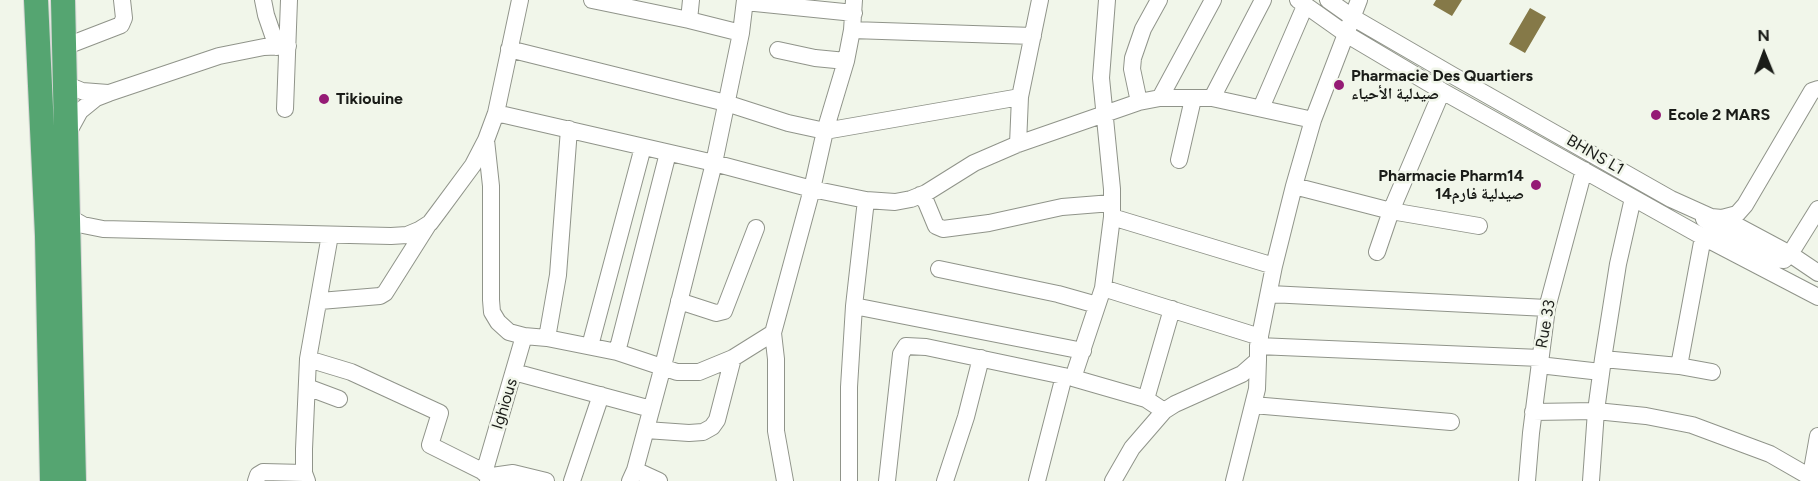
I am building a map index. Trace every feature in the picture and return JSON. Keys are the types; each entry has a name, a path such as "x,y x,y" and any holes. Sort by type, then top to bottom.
{"highway":[{"path":"36,0 47,236 52,481"},
{"path":"63,0 74,481"}],"street":[{"path":"64,47 121,25 124,18 122,0"},
{"path":"263,0 266,15 282,46"},
{"path":"285,109 282,46 289,0"},
{"path":"320,301 380,296 385,293 430,223 473,165 496,113 518,0"},
{"path":"591,0 626,4 741,33"},
{"path":"689,20 691,0"},
{"path":"1018,144 1020,98 1040,0"},
{"path":"1037,481 1069,377 1083,351 1103,288 1112,210 1101,78 1107,0"},
{"path":"1139,102 1132,69 1133,58 1143,30 1159,0"},
{"path":"1160,98 1213,0"},
{"path":"1212,98 1263,0"},
{"name":"BHNS L1","path":"1328,0 1772,259 1784,260 1790,254"},
{"path":"659,481 632,476 663,366 714,163 741,33 745,1 854,6 846,61 825,131 774,333 776,431 785,481"},
{"path":"1261,108 1308,2 1350,14 1442,90 1703,237 1818,297"},
{"path":"1234,481 1257,389 1259,348 1274,266 1313,120 1350,14"},
{"name":"BHNS L1","path":"1350,14 1671,199 1711,218 1722,218 1790,254 1818,273"},
{"path":"852,30 1033,36"},
{"path":"65,145 68,131 80,111 96,98 219,56 282,46"},
{"path":"509,49 610,76 726,103 788,123 825,131 1020,98"},
{"path":"778,50 815,58 846,61"},
{"path":"65,84 91,93 109,93"},
{"path":"1722,218 1737,214 1745,205 1812,91 1818,89"},
{"path":"1377,252 1391,211 1442,90"},
{"path":"496,113 714,163 812,189 866,200 895,202 920,195 974,163 1018,144 1139,102 1160,98 1212,98 1313,120"},
{"path":"1179,160 1193,99"},
{"path":"547,338 558,275 569,129"},
{"path":"486,140 491,186 492,312 498,322 509,332 617,352 688,374 699,372 733,358 774,333"},
{"path":"590,346 643,147"},
{"path":"617,352 668,153"},
{"name":"Rue 33","path":"1527,481 1533,412 1547,308 1584,170"},
{"path":"1294,186 1391,211 1479,226"},
{"path":"920,195 926,202 936,226 943,229 989,223 1062,207 1112,210 1274,266"},
{"path":"1591,481 1602,366 1618,264 1633,198"},
{"path":"849,481 849,387 854,306 866,200"},
{"path":"1790,254 1818,209"},
{"path":"67,216 83,225 103,229 330,235 407,235 430,223"},
{"path":"679,301 716,313 724,311 756,228"},
{"path":"69,251 83,236 103,229"},
{"path":"256,481 258,475 263,472 306,477 308,359 330,235"},
{"path":"1679,366 1703,237"},
{"path":"939,269 1047,291 1097,305"},
{"path":"1103,288 1172,309 1259,348 1602,366 1679,366 1712,372"},
{"path":"1270,294 1547,308"},
{"path":"854,306 1083,351"},
{"path":"1146,399 1172,309"},
{"name":"Ighious","path":"488,477 524,336"},
{"path":"887,481 903,349 906,346 926,347 1069,377 1146,399 1164,411"},
{"path":"1113,481 1132,448 1164,411 1242,374 1259,348"},
{"path":"646,430 689,433 704,432 712,427 717,420 733,358"},
{"path":"945,481 966,417 981,358"},
{"path":"308,359 351,372 440,413 430,445 488,477 513,473 546,481"},
{"path":"514,372 651,409"},
{"path":"307,387 339,399"},
{"path":"572,481 601,395"},
{"path":"1253,405 1451,422"},
{"path":"1533,412 1596,411 1646,416 1692,425 1770,454 1810,479 1818,436"}],"building":[{"path":"1436,0 1462,0 1452,16 1433,5"},
{"path":"1530,8 1546,17 1525,53 1509,44"}],"place":[{"name":"Pharmacie Des Quartiers صيدلية الأحياء","path":"1339,85"},
{"name":"Tikiouine","path":"324,99"},
{"name":"Ecole 2 MARS","path":"1656,115"},
{"name":"Pharmacie Pharm14 صيدلية فارم14","path":"1536,185"}]}
